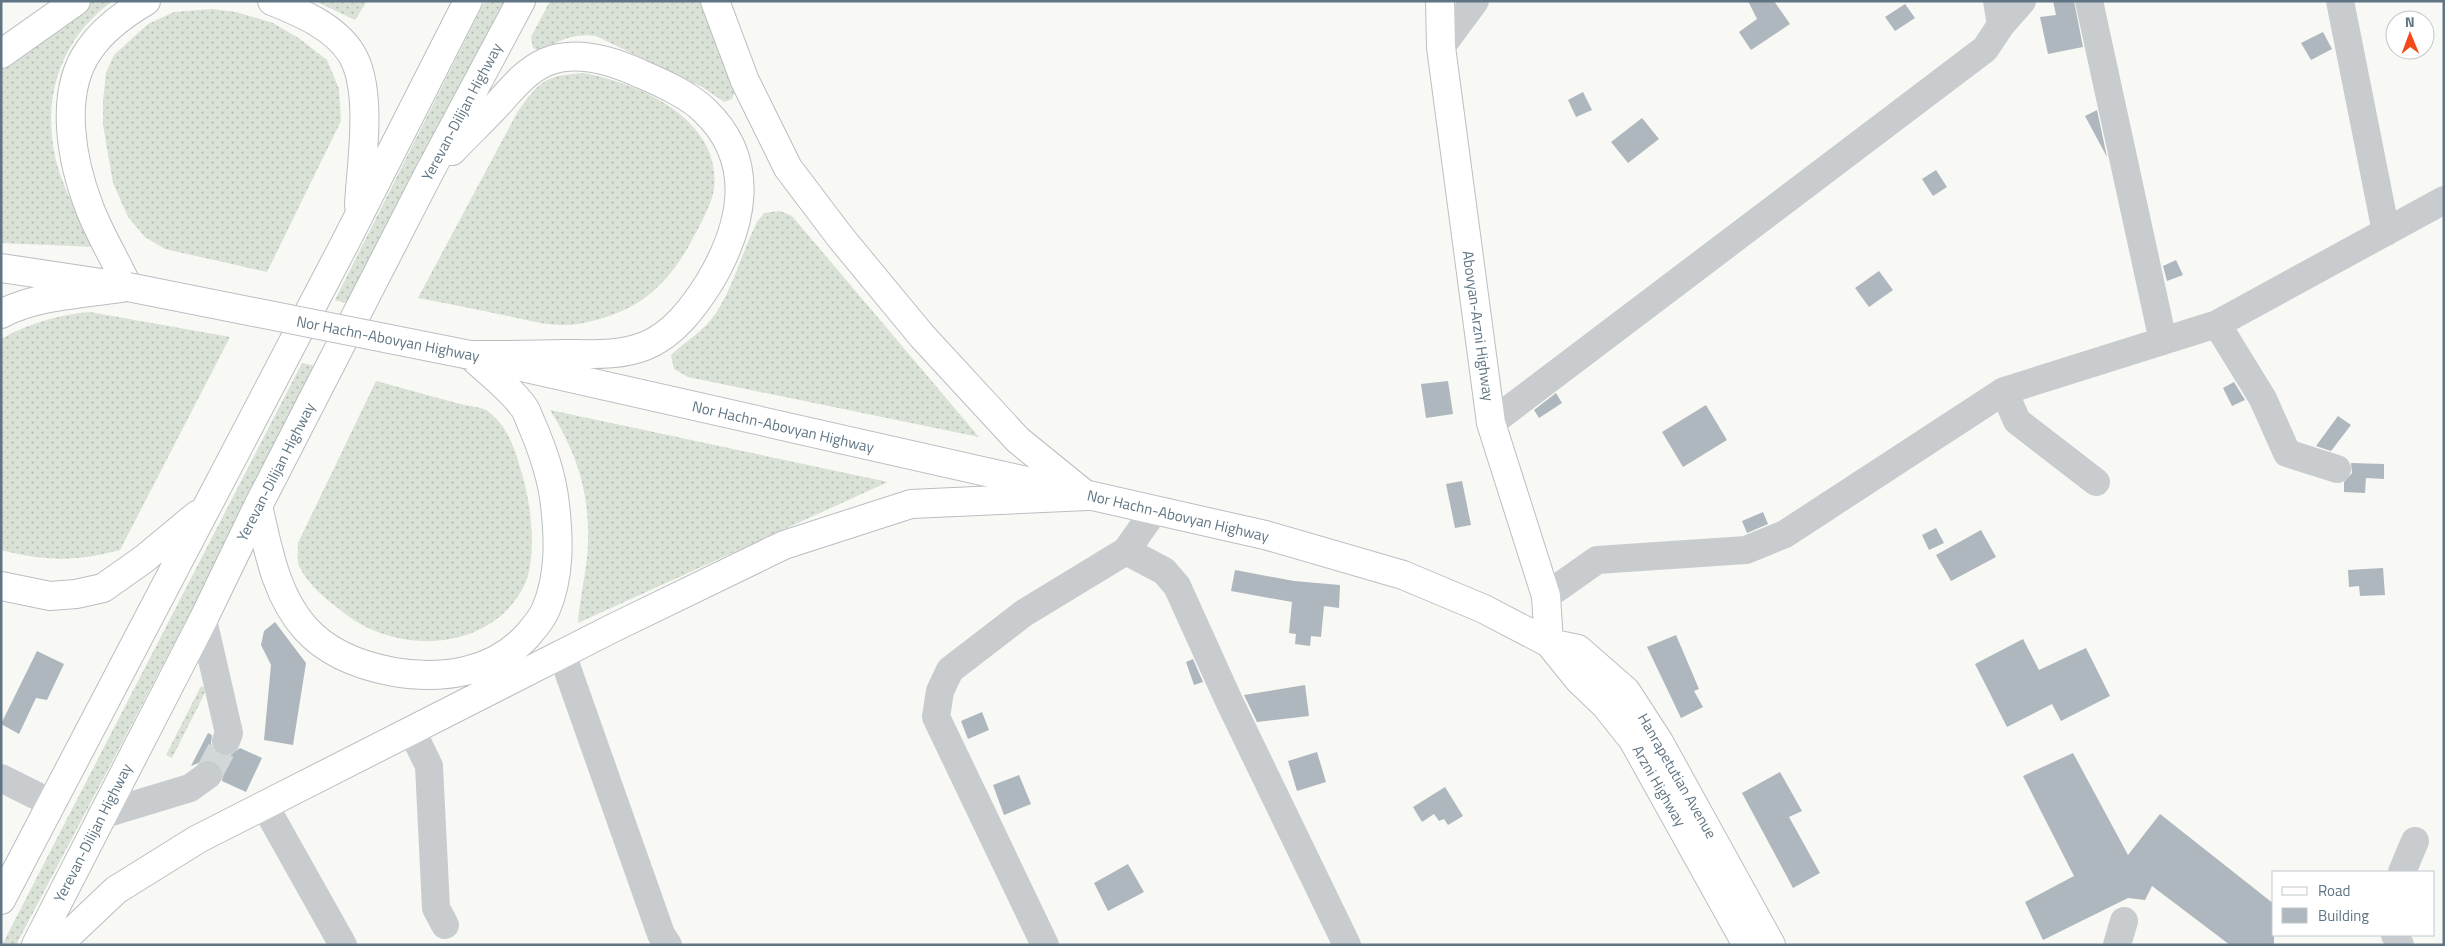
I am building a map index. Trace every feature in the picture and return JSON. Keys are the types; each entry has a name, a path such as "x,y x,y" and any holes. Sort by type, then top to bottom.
{"main road":[{"path":"1,54 76,1"},
{"path":"1,314 13,307 40,301 128,287 91,210 81,182 74,145 72,105 75,83 88,50 122,16 146,1"},
{"path":"272,1 316,21 339,39 352,54 359,72 365,100 359,216"},
{"path":"1,900 359,216 468,1"},
{"name":"Yerevan-Dilijan Highway","path":"36,945 429,173 521,1"},
{"path":"715,1 744,81 794,176 841,238 922,336 1018,440 1087,496"},
{"name":"Abovyan-Arzni Highway","path":"1440,1 1441,47 1491,423 1546,596 1549,643"},
{"path":"429,173 525,75 546,62 572,56 621,65 677,92 702,108 721,127 734,151 739,173 741,199 735,227 726,250 696,304 672,330 645,346 617,354 470,356"},
{"name":"Nor Hachn-Abovyan Highway","path":"1,268 128,287 470,356 1265,535 1403,575 1484,608 1549,643"},
{"path":"258,506 271,562 282,593 304,628 339,655 375,668 410,674 446,675 478,669 502,658 530,632 546,610 555,576 558,528 553,489 544,454 522,405 470,356"},
{"path":"58,945 116,890 198,839 562,654 784,545 911,504 1087,496"},
{"path":"1,586 50,596 76,594 103,588 144,559 208,506"},
{"name":"Arzni Highway","path":"1549,643 1579,680 1606,706 1633,740 1748,945"},
{"name":"Hanrapetutian Avenue","path":"1549,643 1578,649 1626,691 1659,742 1771,945"}],"street":[{"path":"1441,47 1474,1"},
{"path":"1491,423 1985,49 1999,13 2022,1"},
{"path":"2089,1 2163,341"},
{"path":"2340,1 2386,232"},
{"path":"1546,596 1597,560 1746,550 1785,534 2004,391 2217,324 2444,200"},
{"path":"2217,324 2263,399 2287,453 2337,469"},
{"path":"2004,391 2017,421 2096,482"},
{"path":"1045,945 942,731 936,716 940,691 950,670 1024,613 1126,551 1154,511"},
{"path":"1126,551 1164,571 1177,586 1229,701 1347,945"},
{"path":"203,620 229,733 226,741"},
{"path":"562,654 661,934 668,945"},
{"path":"412,731 428,766 436,908 445,925"},
{"path":"101,816 190,788 208,774"},
{"path":"1,778 51,802"},
{"path":"265,806 343,945"},
{"path":"2402,871 2415,841"}],"shaded area":[{"path":"92,1 113,1 94,17 78,35 66,55 53,99 51,123 53,147 59,171 76,210 96,247 1,243 1,61"},
{"path":"315,1 367,1 355,20"},
{"path":"485,1 504,1 352,305 335,300"},
{"path":"550,1 700,1 734,93 732,99 724,102 704,88 596,36 588,35 567,38 542,51 533,48 531,37"},
{"path":"212,9 236,12 273,23 300,39 327,60 339,89 341,121 267,272 165,249 145,237 128,217 113,183 103,125 103,101 106,73 114,55 148,24 174,12"},
{"path":"583,73 605,78 651,96 691,124 705,143 713,164 714,189 704,217 690,244 668,276 644,299 630,307 597,320 569,325 540,323 418,298 518,111 532,92 544,82 551,78"},
{"path":"780,211 792,216 979,437 688,377 674,369 671,355 700,331 716,313 728,291 757,222 764,213"},
{"path":"90,312 230,337 120,550 89,557 60,559 17,554 1,550 1,339 22,328 44,321 66,315"},
{"path":"302,363 319,367 16,945 2,945"},
{"path":"376,381 486,410 496,418 506,431 516,455 525,483 530,513 532,545 528,574 524,586 509,608 489,624 466,635 441,640 415,641 389,636 365,626 343,612 307,580 299,566 298,543"},
{"path":"550,410 888,482 578,623 588,550 586,504 574,456"},
{"path":"201,686 207,689 172,758 166,755"}],"building":[{"path":"1748,1 1774,1 1790,24 1751,50 1739,32 1757,19"},
{"path":"2053,1 2074,1 2083,47 2048,54 2040,17 2056,15"},
{"path":"1905,4 1915,18 1895,31 1885,17"},
{"path":"2323,32 2332,49 2311,60 2301,43"},
{"path":"1583,92 1592,110 1576,117 1568,100"},
{"path":"2097,110 2107,157 2085,116"},
{"path":"1642,118 1659,139 1628,163 1611,142"},
{"path":"1936,170 1947,187 1933,196 1922,179"},
{"path":"2176,260 2183,275 2167,281 2163,266"},
{"path":"1879,271 1893,290 1869,307 1855,288"},
{"path":"1448,381 1453,414 1426,418 1421,384"},
{"path":"2234,382 2245,400 2232,406 2223,388"},
{"path":"1556,393 1562,403 1539,418 1534,410"},
{"path":"1706,405 1727,440 1683,467 1662,432"},
{"path":"2338,416 2351,425 2331,451 2316,446"},
{"path":"2351,463 2384,464 2384,479 2366,478 2365,493 2344,492 2344,482 2352,473"},
{"path":"1462,481 1471,525 1455,528 1446,484"},
{"path":"1763,512 1768,524 1747,533 1742,521"},
{"path":"1936,528 1944,543 1929,550 1922,535"},
{"path":"1981,530 1996,557 1951,581 1936,555"},
{"path":"2383,568 2385,595 2360,596 2359,586 2349,587 2348,570"},
{"path":"1235,570 1294,581 1340,585 1339,608 1324,606 1321,637 1311,636 1310,646 1295,644 1296,634 1289,633 1292,602 1231,591"},
{"path":"275,622 306,663 293,745 264,740 271,665 261,645 264,631"},
{"path":"1676,635 1699,689 1694,691 1703,707 1681,718 1647,647"},
{"path":"2023,639 2039,670 2086,648 2110,696 2061,721 2052,704 2007,727 1975,664"},
{"path":"37,651 64,664 47,700 36,698 19,734 1,724"},
{"path":"1193,659 1203,682 1194,685 1186,662"},
{"path":"1305,685 1309,716 1257,722 1244,695"},
{"path":"982,712 989,730 968,739 961,721"},
{"path":"208,733 212,735 211,743 214,751 220,755 229,756 240,748 262,758 246,792 222,781 223,773 221,766 215,761 206,760 191,766"},
{"path":"1317,752 1326,782 1297,791 1288,761"},
{"path":"2073,753 2128,855 2160,814 2272,902 2272,936 2274,936 2274,945 2230,945 2152,886 2145,900 2128,898 2043,940 2025,902 2074,876 2023,776"},
{"path":"1780,772 1802,811 1789,817 1820,873 1793,888 1742,793"},
{"path":"1019,775 1031,804 1004,815 993,785"},
{"path":"1445,787 1463,816 1448,825 1444,819 1439,821 1434,814 1422,822 1413,807"},
{"path":"1128,864 1144,892 1108,911 1094,883"}],"tunnel":[{"path":"208,775 226,741"}]}
